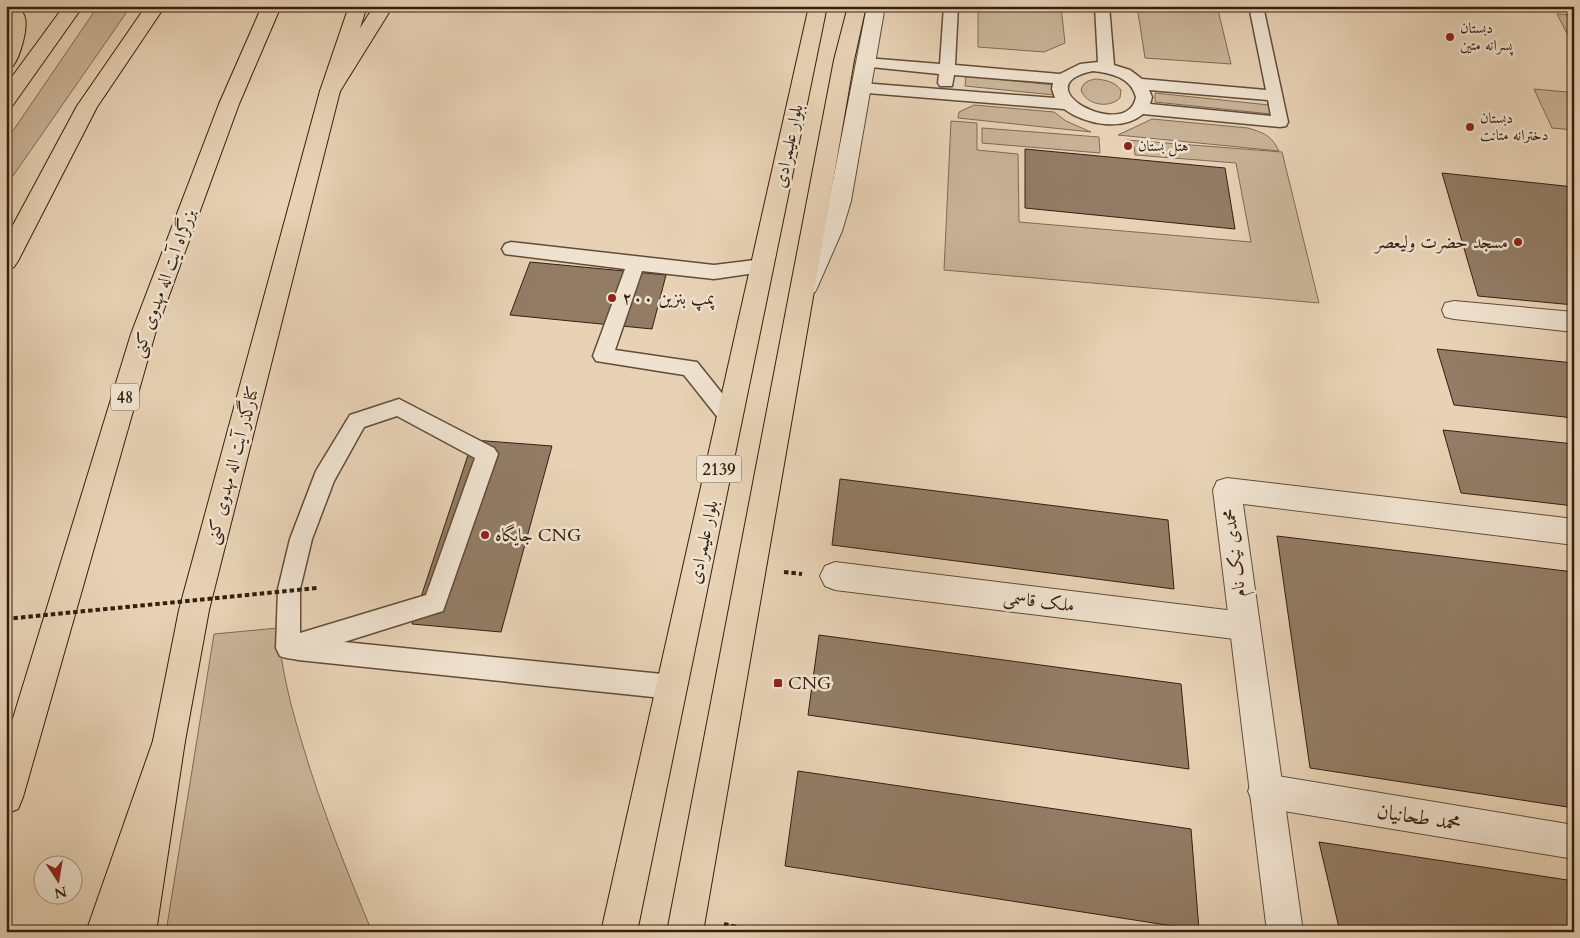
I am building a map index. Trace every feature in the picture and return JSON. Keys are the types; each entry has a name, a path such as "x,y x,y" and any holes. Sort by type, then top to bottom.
{"main road":[{"path":"6,62 12,46 16,19 10,6"},
{"path":"6,100 74,6"},
{"path":"6,221 156,6"},
{"name":"بزرگراه آیت اله مهدوی کنی","path":"6,797 143,334 229,104 272,6"},
{"name":"کنارگذر آیت اله مهدوی کنی","path":"138,932 169,741 194,610 330,91 358,6"},
{"path":"330,91 384,6"},
{"name":"بلوار علیمرادی","path":"619,932 818,6"},
{"name":"2139","path":"685,932 844,60 857,6"},
{"path":"6,261 87,106"},
{"path":"104,932 169,741"}],"street":[{"path":"801,296 830,231 840,202 876,6"},
{"path":"1454,310 1574,322"},
{"name":"محمدی نیک نام","path":"1286,932 1265,791 1227,490 1574,532"},
{"name":"ملک قاسمی","path":"835,576 1243,626"},
{"name":"محمد طحانیان","path":"1265,791 1574,842"}],"lane":[{"path":"946,94 951,6"},
{"path":"1102,6 1106,67"},
{"path":"1139,108 1280,122 1256,6"},
{"path":"866,62 1063,79"},
{"path":"1106,67 1130,77 1143,92 1143,101 1139,108 1131,114 1119,118 1106,119 1092,116 1078,111 1068,104 1062,96 1060,87 1063,79 1070,72 1080,68 1106,67"},
{"path":"1138,84 1275,96"},
{"path":"862,88 1068,104"},
{"path":"511,248 714,272 763,266"},
{"path":"636,263 603,356 690,368 730,418"},
{"path":"399,407 487,454 435,603 288,648 289,589 301,539 324,478 357,422 399,407"},
{"path":"288,648 672,687"}],"path":[{"path":"1569,38 1574,39"},
{"path":"752,570 835,576"},
{"path":"6,619 317,588"}],"shaded area":[{"path":"98,6 131,6 6,186 6,141"},
{"path":"978,6 1061,6 1065,43 1044,52 978,47"},
{"path":"1137,6 1217,6 1231,64 1145,58"},
{"path":"1557,14 1574,15 1574,47"},
{"path":"966,76 1054,85 1054,95 965,86"},
{"path":"1096,79 1116,85 1121,90 1120,98 1110,104 1098,104 1088,99 1081,90 1082,87 1087,82"},
{"path":"1534,89 1567,92 1574,105 1574,130 1552,128"},
{"path":"1155,93 1269,105 1271,114 1155,102"},
{"path":"974,105 1054,112 1066,121 1091,132 958,118 959,112"},
{"path":"1152,119 1248,128 1266,135 1273,141 1279,151 1118,135"},
{"path":"951,121 977,123 977,150 1018,154 1019,222 1251,242 1236,163 1135,155 1134,146 1127,140 1282,152 1319,303 944,270"},
{"path":"982,128 1099,137 1100,153 982,143"},
{"path":"278,628 287,688 310,770 372,932 166,932 214,634"}],"building":[{"path":"1025,149 1225,168 1235,229 1025,208"},
{"name":"مسجد حضرت ولیعصر","path":"1442,173 1574,187 1574,305 1478,296"},
{"path":"530,262 666,275 652,329 510,315"},
{"path":"1437,349 1574,363 1574,418 1454,405"},
{"path":"1443,430 1574,444 1574,506 1461,493"},
{"name":"جایگاه CNG","path":"473,440 552,446 501,632 412,624"},
{"path":"840,479 1168,520 1174,589 832,545"},
{"path":"1277,536 1574,572 1574,808 1310,768"},
{"path":"819,635 1181,684 1189,769 808,715"},
{"path":"798,771 1191,829 1199,930 785,866"},
{"path":"1319,842 1574,881 1574,932 1340,932"}],"place":[{"name":"دبستان پسرانه متین","path":"1450,37"},
{"name":"دبستان دخترانه متانت","path":"1470,127"},
{"name":"هتل بستان","path":"1128,146"},
{"name":"مسجد حضرت ولیعصر","path":"1518,242"},
{"name":"پمپ بنزین ۲۰۰","path":"612,298"},
{"name":"جایگاه CNG","path":"485,535"},
{"name":"CNG","path":"778,683"}]}
